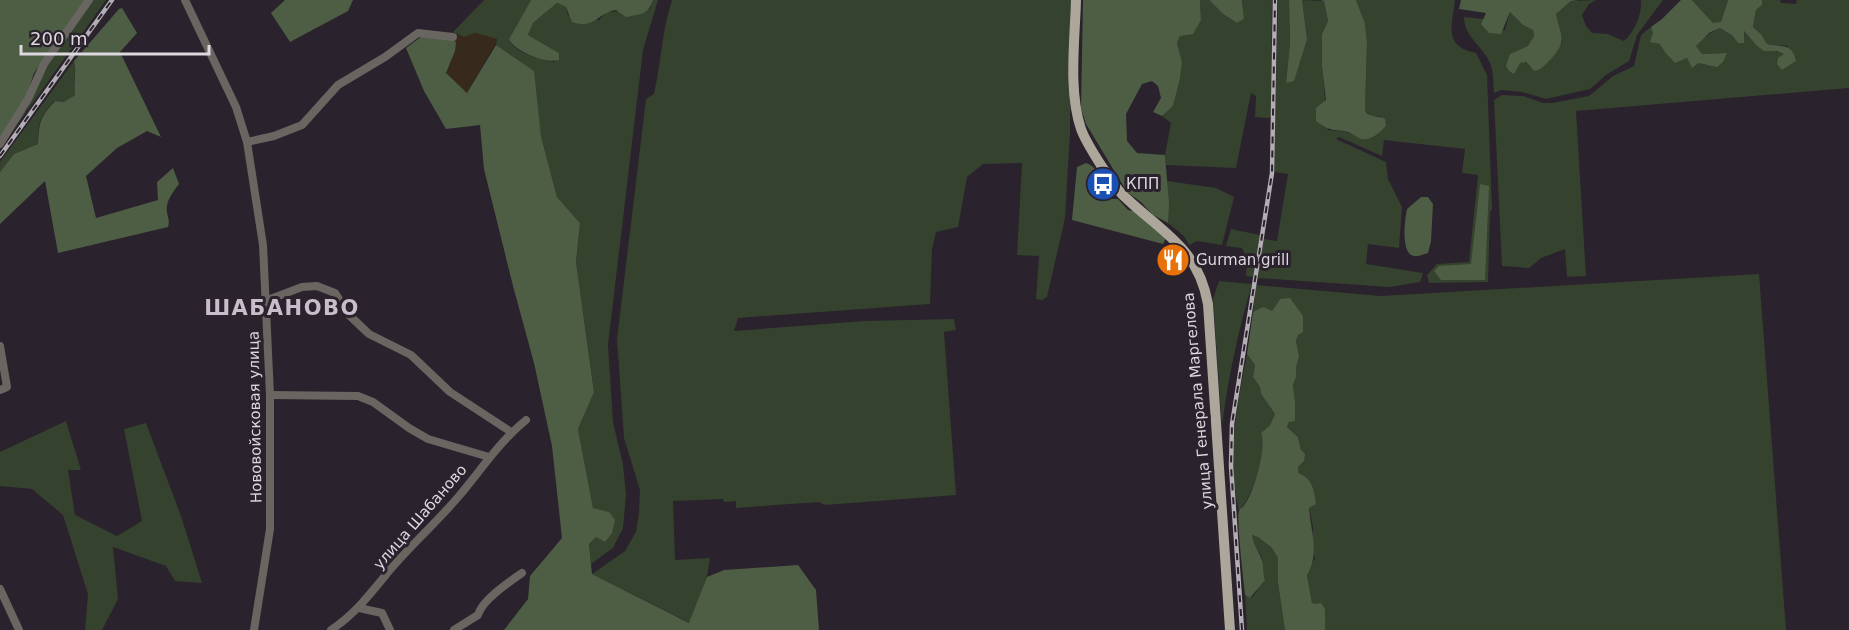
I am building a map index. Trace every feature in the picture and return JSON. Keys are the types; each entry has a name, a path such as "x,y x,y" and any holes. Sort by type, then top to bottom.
{"main road":[{"name":"улица Генерала Маргелова","path":"1076,0 1076,111 1085,140 1125,197 1188,255 1205,286 1209,316 1230,630"}],"street":[{"path":"0,144 28,99 44,64 89,0"},
{"name":"Нововойсковая улица","path":"185,0 236,107 247,142 263,245 270,395 270,529 254,630"},
{"path":"247,142 274,136 302,125 338,85 385,57 418,33 453,37"},
{"path":"265,301 302,287 317,286 334,293 349,315 369,334 411,355 450,393 511,432"},
{"path":"0,346 7,387 0,390"},
{"path":"270,395 358,396 373,402 428,439 489,457"},
{"name":"улица Шабаново","path":"331,630 359,608 390,570 458,497 511,432 526,420"},
{"path":"454,630 478,615 481,606 522,573"},
{"path":"0,589 18,630"},
{"path":"359,608 382,613 390,630"}],"shaded area":[{"path":"453,32 464,37 475,33 498,39 467,93 446,73 455,51 447,38"}],"green space":[{"path":"0,0 85,0 34,73 26,97 0,139"},
{"path":"91,0 106,0 0,149 0,139 20,108 26,112 45,65"},
{"path":"285,0 353,0 348,11 290,42 271,13"},
{"path":"484,0 531,0 509,39 522,52 554,62 559,53 528,35 533,23 557,3 566,7 568,15 599,20 607,12 650,9 653,0 658,0 643,50 608,345 613,422 623,465 626,495 623,528 613,548 591,564 589,544 596,537 606,542 608,512 593,508 578,429 594,391 576,262 580,223 557,197 541,136 533,71 496,45 497,39 475,33 464,37 453,32"},
{"path":"531,0 653,0 649,9 640,14 626,17 616,10 586,24 572,22 566,7 557,3 533,23 528,35 559,53 559,60 553,61 539,59 524,52 512,44 509,39"},
{"path":"672,0 1071,0 1070,133 1065,218 1047,297 1042,300 1036,299 1039,256 1017,255 1022,163 983,164 967,177 958,227 936,232 932,249 930,304 738,318 734,331 864,321 954,319 956,330 944,332 956,495 825,505 819,502 736,508 736,501 724,502 723,499 673,501 675,560 710,558 707,577 690,623 592,574 625,551 636,532 639,513 640,490 624,438 617,339 646,99 654,94"},
{"path":"1083,0 1200,0 1201,20 1193,34 1180,36 1177,43 1182,62 1173,106 1162,116 1153,112 1161,98 1158,86 1152,81 1142,84 1126,114 1127,141 1137,153 1165,155 1169,203 1168,223 1153,215 1127,192 1086,124 1081,108"},
{"path":"1200,0 1209,0 1223,14 1237,23 1244,19 1242,0 1272,0 1271,116 1269,118 1255,117 1256,96 1251,93 1236,168 1166,165 1165,155 1171,123 1162,116 1173,106 1182,62 1177,43 1180,36 1201,20"},
{"path":"1209,0 1242,0 1244,19 1237,23 1223,14"},
{"path":"1278,0 1289,0 1290,43 1286,83 1307,39 1302,0 1324,1 1328,21 1322,34 1322,67 1328,130 1370,138 1386,126 1380,116 1371,116 1365,111 1367,42 1365,23 1356,0 1455,0 1452,27 1454,40 1458,46 1476,53 1487,75 1492,209 1490,212 1488,282 1429,283 1427,275 1437,264 1469,262 1478,175 1462,173 1465,149 1384,140 1382,156 1339,137 1336,139 1386,162 1388,179 1402,207 1399,248 1368,244 1366,264 1423,273 1420,282 1389,287 1258,278 1263,239 1277,241 1288,174 1275,172 1274,164"},
{"path":"1289,0 1302,0 1307,39 1294,81 1286,83 1290,43"},
{"path":"1320,0 1356,0 1365,23 1367,42 1365,111 1369,115 1385,119 1386,126 1372,138 1361,139 1348,132 1328,129 1316,121 1316,108 1326,100 1322,67 1322,34 1328,21 1324,1"},
{"path":"1461,0 1580,0 1571,1 1556,14 1562,39 1559,49 1549,61 1541,69 1534,71 1526,62 1520,63 1514,74 1506,66 1510,54 1528,46 1534,36 1533,30 1523,25 1510,12 1501,34 1489,33 1481,24 1486,13 1459,9"},
{"path":"1596,0 1589,4 1582,15 1586,26 1592,33 1608,34 1624,41 1637,22 1641,0 1663,0 1637,35 1629,61 1606,75 1590,89 1546,99 1522,92 1501,90 1494,93 1490,63 1469,35 1464,17 1484,19 1481,24 1505,30 1510,12 1523,25 1533,30 1534,36 1519,63 1525,62 1534,71 1562,43 1556,14 1571,1"},
{"path":"1681,0 1692,0 1713,23 1721,22 1728,0 1762,0 1762,5 1756,10 1753,27 1767,44 1782,46 1792,51 1796,61 1782,70 1777,64 1778,58 1784,54 1777,51 1764,51 1744,31 1744,43 1738,43 1733,36 1720,28 1709,33 1696,46 1702,54 1727,53 1723,62 1717,67 1698,63 1692,68 1687,58 1675,63 1660,44 1650,42 1653,33 1651,27"},
{"path":"1692,0 1728,0 1721,23 1713,23"},
{"path":"1762,0 1780,0 1781,3 1796,4 1797,0 1849,0 1849,88 1576,111 1586,276 1567,277 1565,249 1541,258 1529,268 1502,266 1494,100 1502,95 1523,96 1543,103 1552,103 1589,96 1613,76 1634,66 1641,35 1651,27 1664,51 1705,65 1727,53 1702,54 1696,46 1701,40 1720,28 1733,36 1743,30 1756,45 1785,54 1782,69 1788,46 1767,44 1753,27 1756,10 1762,5"},
{"path":"122,8 137,33 120,52 161,137 147,131 117,148 86,176 96,218 158,200 157,182 173,168 179,184 167,205 169,225 58,253 45,181 0,224 0,172 14,154 38,144 41,121 55,101 64,102 75,95 74,61"},
{"path":"421,37 447,38 456,42 455,51 446,73 467,93 496,45 534,71 541,136 557,197 580,223 576,262 594,392 578,429 593,508 609,512 615,520 612,533 605,542 596,537 589,544 592,574 689,623 707,577 724,570 798,565 816,590 819,630 504,630 528,599 530,576 562,538 552,446 534,363 484,169 480,125 446,129 424,91 406,48"},
{"path":"74,61 75,95 64,102 54,101 41,121 38,144 14,154 0,172 0,162"},
{"path":"1086,163 1098,174 1102,191 1112,199 1118,199 1128,210 1134,211 1167,236 1163,244 1072,220 1077,167"},
{"path":"1167,181 1216,188 1234,197 1222,245 1197,241 1189,245 1184,236 1168,223"},
{"path":"1480,184 1489,186 1485,280 1441,280 1434,271 1439,266 1471,264"},
{"path":"1421,197 1428,197 1433,204 1431,241 1428,253 1414,256 1410,254 1405,242 1405,220 1407,209"},
{"path":"1231,229 1260,235 1253,277 1246,276 1247,258 1242,248 1226,246"},
{"path":"1759,274 1786,630 1325,630 1325,609 1312,603 1307,575 1315,558 1309,508 1311,505 1298,473 1298,467 1304,461 1298,437 1287,427 1289,422 1295,420 1293,385 1299,356 1296,341 1303,316 1293,305 1280,299 1272,311 1253,312 1256,285 1381,296"},
{"path":"1219,281 1252,284 1234,355 1222,426 1213,299"},
{"path":"1290,298 1303,316 1303,332 1298,335 1296,341 1299,356 1293,385 1295,421 1289,422 1287,427 1298,437 1301,450 1305,454 1304,461 1298,467 1298,473 1312,485 1316,504 1309,508 1314,551 1307,575 1312,603 1321,603 1325,609 1325,630 1285,630 1278,583 1278,558 1272,548 1252,535 1263,562 1265,580 1250,598 1245,595 1238,516 1256,480 1262,448 1261,433 1270,425 1275,414 1261,394 1260,387 1253,377 1255,365 1247,354 1253,312 1263,307 1272,311 1280,299"},
{"path":"1247,354 1255,365 1253,377 1260,387 1261,394 1275,414 1270,425 1261,433 1263,441 1258,474 1249,496 1239,511 1233,472 1234,432"},
{"path":"66,421 81,470 68,470 75,515 117,536 142,521 124,429 146,423 181,516 202,583 175,581 166,566 113,547 118,599 102,630 85,630 88,594 63,515 32,489 0,486 0,452"},
{"path":"1252,535 1272,548 1278,558 1278,583 1285,630 1247,630 1245,595 1251,598 1254,595 1264,571 1262,558"}],"railway":[{"path":"0,156 112,0"},
{"path":"1242,630 1231,466 1232,424 1272,173 1275,0"}],"place":[{"name":"КПП","path":"1103,184"},
{"name":"Gurman grill","path":"1173,260"}],"district":[{"name":"ШАБАНОВО","path":"282,308"}]}
